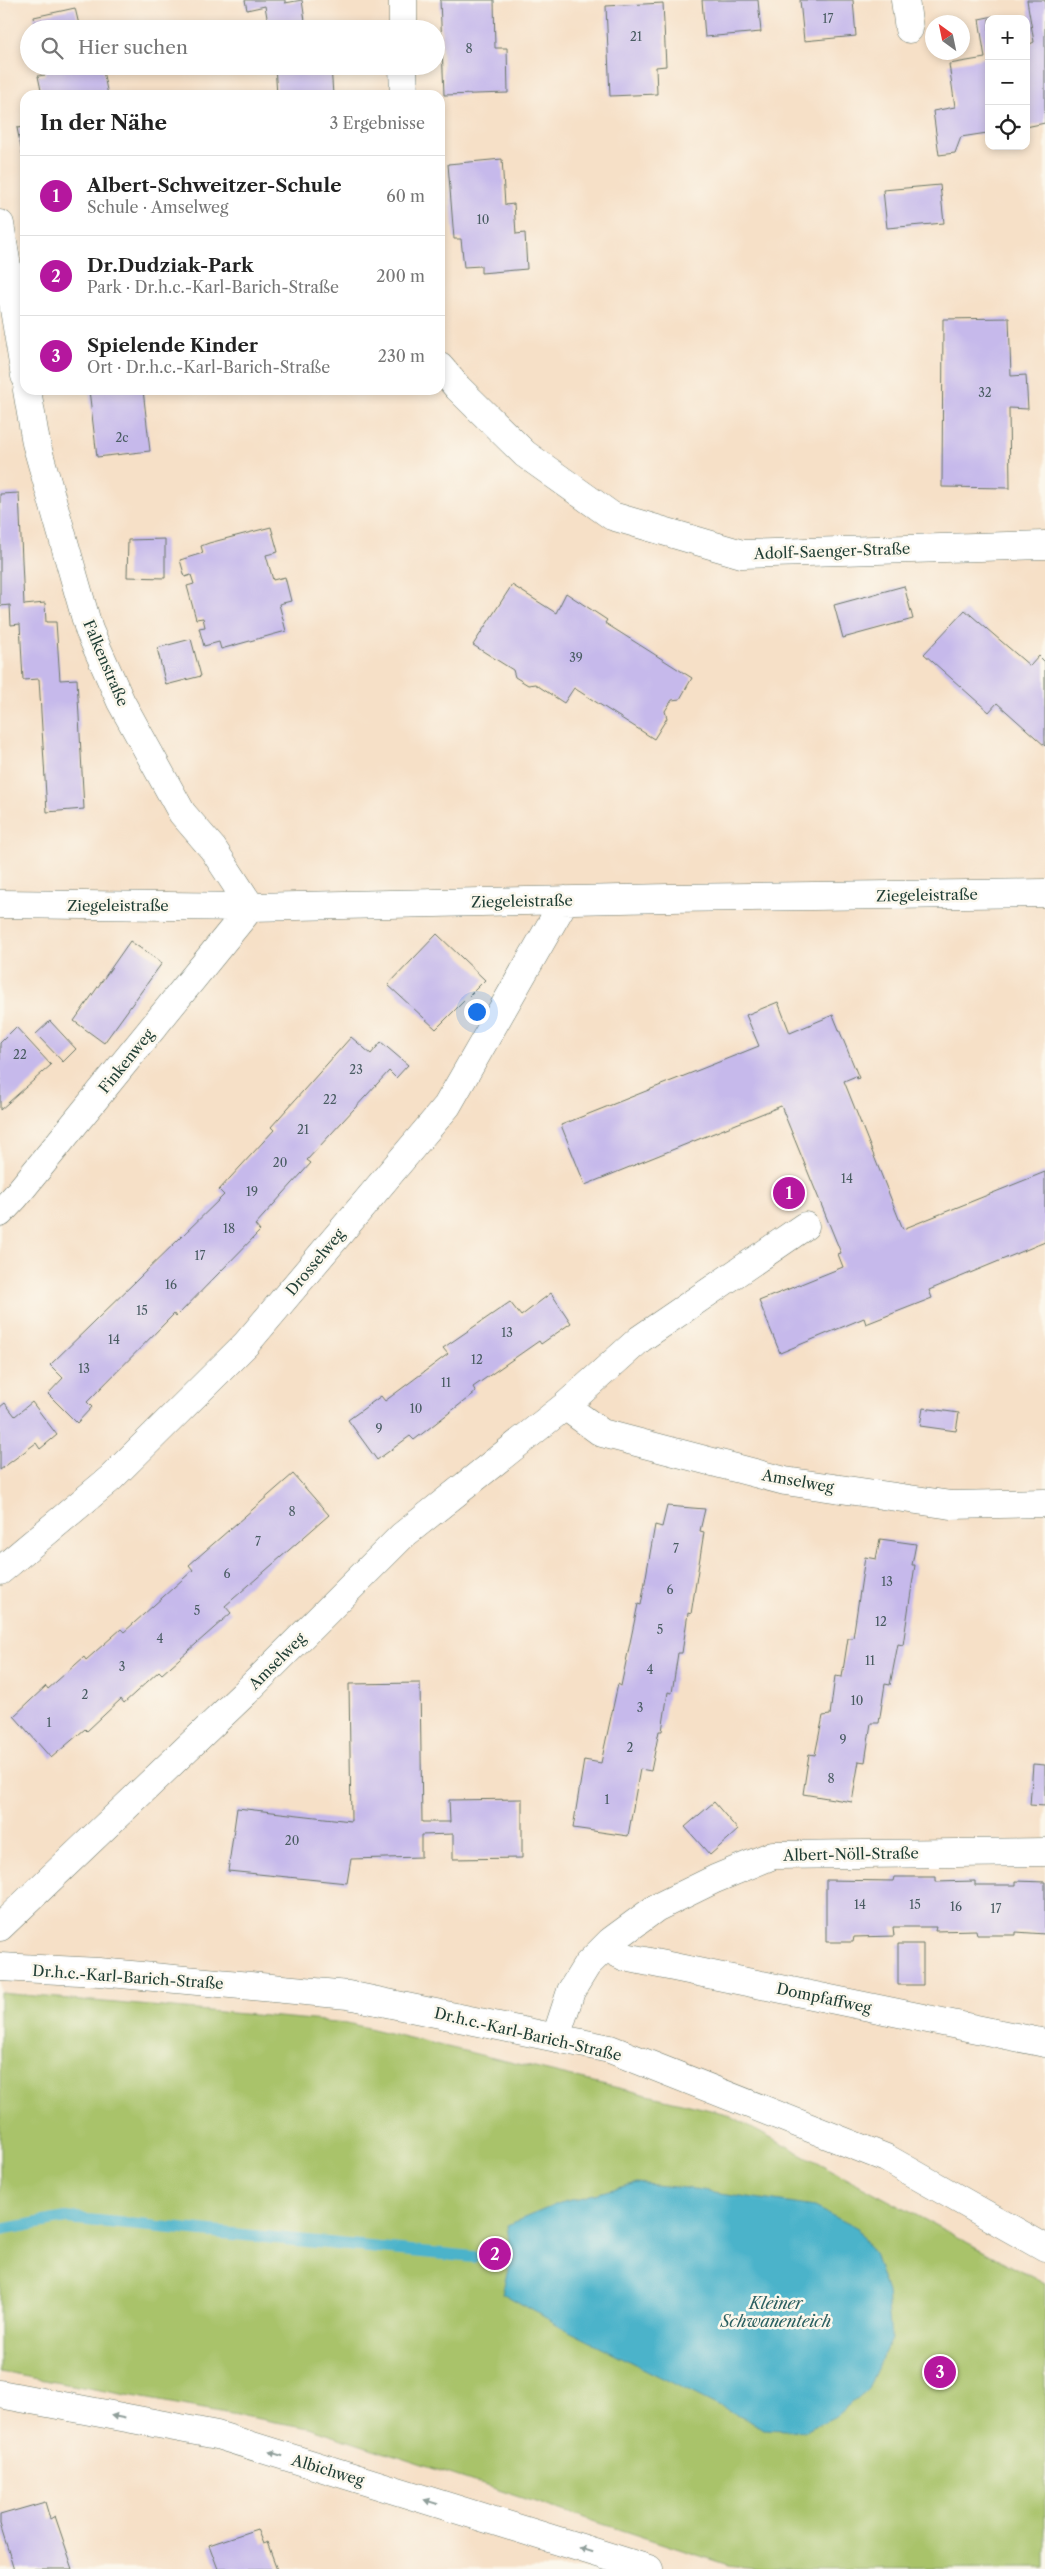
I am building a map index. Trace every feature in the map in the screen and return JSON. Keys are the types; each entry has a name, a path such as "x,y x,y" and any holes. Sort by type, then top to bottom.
{"street":[{"path":"403,0 403,20"},
{"path":"905,0 909,29"},
{"path":"404,75 404,90"},
{"path":"0,224 20,346"},
{"name":"Adolf-Saenger-Straße","path":"445,373 525,454 612,516 742,554 1045,545"},
{"name":"Falkenstraße","path":"28,395 36,444 89,630 121,702 182,814 213,849 251,907"},
{"name":"Ziegeleistraße","path":"0,904 251,907 1045,893"},
{"name":"Drosselweg","path":"0,1571 111,1478 246,1344 422,1136 446,1106 565,900"},
{"name":"Finkenweg","path":"0,1213 251,907"},
{"name":"Amselweg","path":"0,1927 245,1693 402,1536 565,1406 640,1339 805,1226"},
{"name":"Amselweg","path":"565,1406 602,1433 785,1481 951,1505 1045,1503"},
{"name":"Albert-Nöll-Straße","path":"556,2037 571,1991 587,1964 605,1947 656,1908 715,1879 773,1856 1045,1852"},
{"name":"Dompfaffweg","path":"605,1947 625,1957 1045,2044"},
{"name":"Dr.h.c.-Karl-Barich-Straße","path":"0,1968 99,1972 348,1995 610,2049 886,2158 1045,2248"},
{"name":"Albichweg","path":"0,2394 217,2436 650,2569"}],"green space":[{"path":"0,1993 347,2023 727,2114 1045,2284 1045,2568 761,2569 728,2565 309,2428 0,2372"}],"water":[{"name":"Kleiner Schwanenteich","path":"636,2183 694,2189 815,2207 857,2228 874,2254 887,2293 891,2339 867,2390 838,2415 805,2431 764,2429 569,2331 502,2293 511,2258 507,2225 560,2203"}],"building":[{"path":"245,0 285,0 285,3 302,0 305,20 267,20 265,6 247,10"},
{"path":"440,0 494,0 495,48 507,48 508,93 445,95 443,75 445,75 445,20 441,20"},
{"path":"702,0 758,0 761,32 705,37"},
{"path":"800,0 853,0 856,36 804,41"},
{"path":"1027,0 1045,0 1045,123 1030,126 1030,44 1034,42"},
{"path":"663,3 666,66 656,67 657,94 610,96 606,6"},
{"path":"75,8 78,20 34,20 34,17"},
{"path":"985,18 985,58 979,19"},
{"path":"985,58 985,133 961,137 955,153 939,155 933,111 955,107 949,64"},
{"path":"104,75 107,90 41,90 38,76"},
{"path":"276,75 332,75 333,90 277,90"},
{"path":"17,128 20,128 20,143"},
{"path":"502,159 505,205 514,204 516,234 525,233 527,269 481,273 481,266 464,267 461,239 454,239 448,164"},
{"path":"940,185 944,223 887,228 883,190"},
{"path":"1009,318 1011,376 1026,375 1028,409 1009,408 1010,488 942,487 943,319"},
{"path":"90,395 144,395 150,451 97,457"},
{"path":"19,493 24,605 45,603 46,622 56,622 60,680 77,679 84,809 47,812 39,679 23,680 20,624 11,625 10,605 0,606 0,494"},
{"path":"271,527 278,552 266,555 273,580 285,577 291,601 279,604 286,631 221,649 219,642 204,646 199,628 205,627 203,618 196,619 187,586 194,584 191,575 185,577 180,560 203,553 201,546 209,543"},
{"path":"165,539 165,578 127,577 128,540"},
{"path":"512,585 556,613 566,593 607,620 605,623 692,678 680,699 672,700 665,711 667,718 654,739 574,688 564,703 535,684 528,685 515,677 513,670 473,645"},
{"path":"904,586 913,619 843,638 834,605"},
{"path":"965,610 1030,666 1039,656 1045,662 1045,746 997,703 989,712 924,654"},
{"path":"191,639 201,676 166,685 157,648"},
{"path":"437,934 485,980 436,1029 388,985"},
{"path":"130,941 162,963 104,1043 74,1021"},
{"path":"778,1002 790,1033 833,1015 859,1078 857,1079 856,1076 844,1081 903,1229 1045,1172 1045,1242 929,1290 932,1298 866,1324 864,1318 780,1353 759,1301 843,1267 838,1254 841,1253 781,1106 585,1185 561,1125 759,1046 746,1015"},
{"path":"50,1021 76,1049 63,1062 36,1034"},
{"path":"16,1027 51,1065 0,1110 0,1043"},
{"path":"351,1037 371,1054 381,1042 408,1065 396,1078 389,1071 307,1160 311,1163 255,1225 260,1231 176,1317 174,1314 87,1402 92,1407 77,1423 48,1394 63,1378 50,1365 224,1195 219,1190 274,1130 271,1127"},
{"path":"551,1293 571,1323 541,1344 539,1341 473,1387 476,1392 414,1440 410,1436 377,1460 348,1420 381,1396 385,1401 448,1354 443,1348 510,1302 521,1316"},
{"path":"32,1402 57,1435 40,1449 36,1443 0,1470 0,1407 5,1403 15,1416"},
{"path":"923,1408 959,1413 956,1431 920,1426"},
{"path":"293,1474 329,1515 225,1606 231,1613 162,1674 159,1671 124,1703 121,1699 87,1731 85,1729 51,1758 14,1716 46,1686 48,1689 84,1657 86,1660 121,1629 124,1632 193,1570 189,1565"},
{"path":"667,1506 705,1509 700,1531 704,1532 691,1614 688,1613 682,1653 678,1653 672,1693 668,1692 662,1731 659,1731 651,1771 640,1769 628,1836 573,1828 584,1760 601,1763 618,1684 621,1686 638,1604 641,1605 655,1525 662,1527"},
{"path":"880,1539 916,1544 912,1565 915,1565 903,1645 898,1644 890,1685 885,1684 879,1723 871,1723 865,1762 859,1761 852,1802 803,1794 809,1754 815,1755 823,1716 830,1715 835,1676 842,1677 848,1638 853,1638 865,1557 876,1559"},
{"path":"420,1683 422,1822 450,1822 449,1800 522,1799 522,1858 453,1859 453,1834 421,1835 421,1857 351,1859 347,1883 228,1871 237,1808 351,1821 349,1684"},
{"path":"1033,1764 1045,1765 1045,1806 1030,1805"},
{"path":"714,1802 738,1830 710,1855 685,1827"},
{"path":"894,1877 936,1877 936,1882 975,1881 975,1885 1016,1885 1016,1881 1045,1882 1045,1934 1016,1932 1016,1935 977,1935 976,1930 935,1931 936,1927 893,1927 894,1936 854,1937 853,1942 826,1942 826,1880 893,1881"},
{"path":"898,1944 923,1944 923,1985 898,1985"},
{"path":"45,2502 50,2519 55,2516 73,2569 14,2569 0,2524 0,2515"},
{"path":"257,2529 263,2544 267,2542 277,2569 218,2569 209,2545"}],"waterway":[{"path":"0,2230 66,2218 474,2257"},
{"path":"499,2261 511,2258"}],"place":[{"name":"Albert-Schweitzer-Schule","path":"789,1193"},
{"name":"Dr.Dudziak-Park","path":"495,2254"},
{"name":"Spielende Kinder","path":"940,2372"}]}
